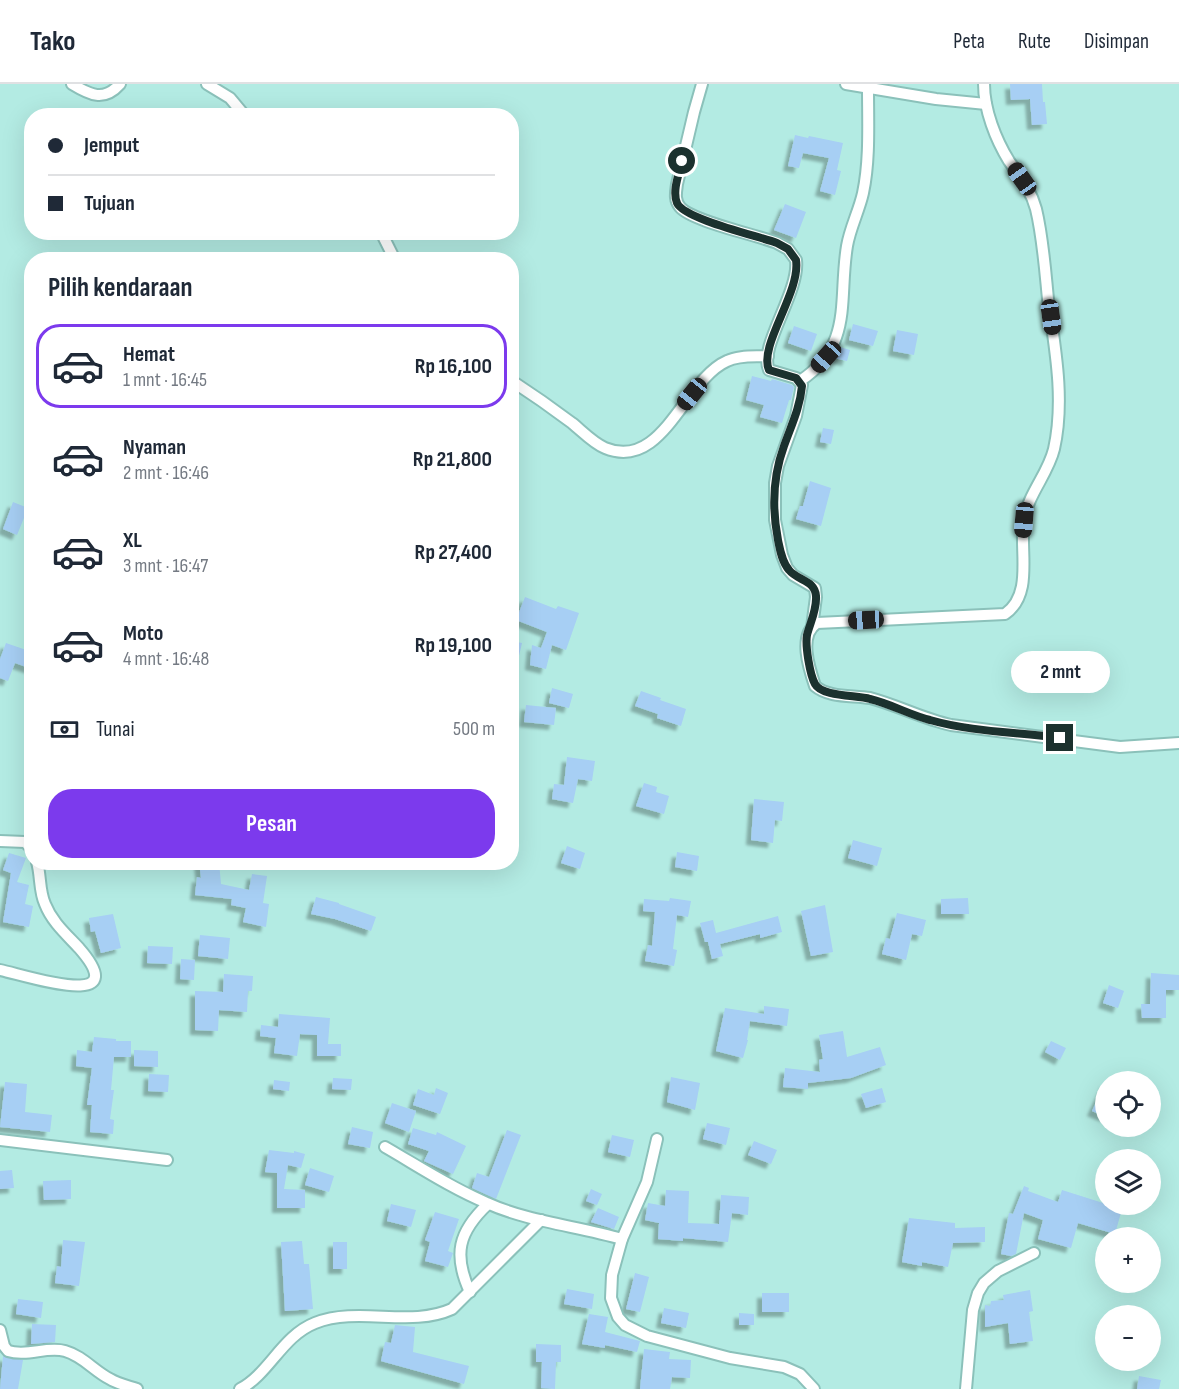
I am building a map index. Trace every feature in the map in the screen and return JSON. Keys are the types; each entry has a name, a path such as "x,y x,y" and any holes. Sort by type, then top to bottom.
{"street":[{"path":"72,84 86,93 100,95 113,91 120,84"},
{"path":"207,84 230,98 238,108"},
{"path":"702,84 677,184 675,194 677,202 680,207 695,216 777,243 788,249 794,256 797,266 794,282 766,365 769,370 800,381"},
{"path":"846,84 868,89 986,104"},
{"path":"812,627 817,623 826,622 1005,614 1013,608 1019,598 1022,585 1024,520 1035,489 1049,463 1057,434 1057,354 1036,208 1029,189 1008,159 998,138 986,104 984,84"},
{"path":"800,381 810,375 826,357 842,322 847,248 863,193 866,172 868,89"},
{"path":"519,385 601,447 623,453 633,452 657,436 708,375 727,361 744,357 768,356"},
{"path":"800,381 801,391 796,416 778,466 774,498 778,538 787,568 815,588 812,627 807,640 815,686 826,692 872,699 929,720 951,725 1120,747 1179,743"},
{"path":"0,841 24,843"},
{"path":"0,970 72,987 88,984 95,978 96,973 90,963 57,926 47,908 38,870"},
{"path":"657,1139 647,1182 622,1239 612,1275 611,1298 618,1317 624,1325 647,1336 730,1358 784,1367 800,1374 814,1389"},
{"path":"0,1140 167,1160"},
{"path":"385,1147 488,1204 541,1220 622,1239"},
{"path":"470,1292 460,1269 460,1246 468,1226 488,1204"},
{"path":"240,1389 247,1385 281,1347 315,1323 359,1316 425,1317 452,1310 541,1220"},
{"path":"966,1389 973,1310 978,1293 984,1283 998,1271 1034,1253"},
{"path":"0,1330 4,1346 9,1352 65,1351 75,1355 109,1379 137,1389"}],"building":[{"path":"1010,84 1042,84 1047,124 1032,125 1030,99 1011,100"},
{"path":"795,135 843,143 837,170 841,171 835,195 820,191 829,158 803,153 799,168 788,166"},
{"path":"785,204 806,212 796,238 774,230"},
{"path":"853,324 878,331 873,346 849,340"},
{"path":"794,326 817,334 811,351 788,343"},
{"path":"897,330 918,334 914,355 893,351"},
{"path":"840,347 850,350 847,361 834,358"},
{"path":"752,376 771,381 772,379 794,387 782,423 760,417 764,405 746,400"},
{"path":"823,428 834,430 831,444 820,442"},
{"path":"810,481 831,488 821,526 796,519 800,506 803,506"},
{"path":"13,502 24,506 24,518 17,535 3,529"},
{"path":"525,597 556,609 558,606 579,613 566,650 552,645 546,669 530,665 532,645 541,648 547,632 519,621 519,612"},
{"path":"6,643 24,649 24,666 15,663 8,681 0,678 0,659"},
{"path":"552,688 573,694 569,708 549,703"},
{"path":"641,691 686,709 681,726 657,718 658,714 635,706"},
{"path":"526,705 556,708 554,725 524,722"},
{"path":"567,757 595,761 592,781 578,779 573,803 552,799 554,784 564,785"},
{"path":"644,783 657,787 656,792 669,796 664,814 636,806"},
{"path":"754,799 784,802 782,821 775,820 773,843 751,840"},
{"path":"853,840 882,848 877,866 848,858"},
{"path":"567,846 585,853 580,869 561,863"},
{"path":"677,852 699,856 697,871 675,867"},
{"path":"9,853 24,857 17,882 29,885 25,904 33,906 29,927 3,922 11,873 3,870"},
{"path":"200,870 220,870 221,884 249,890 252,874 267,876 263,903 269,904 266,927 243,922 246,908 231,905 232,899 195,895 197,877 201,878"},
{"path":"316,897 376,917 371,931 311,914"},
{"path":"670,898 691,901 688,917 677,915 673,949 677,950 674,966 645,961 648,945 652,946 655,912 643,911 644,899 669,901"},
{"path":"968,898 969,914 941,914 941,899"},
{"path":"825,905 833,952 811,956 801,911"},
{"path":"897,913 926,920 922,936 912,934 906,960 882,954 886,938 890,939"},
{"path":"113,914 121,948 101,953 95,931 91,932 89,918"},
{"path":"778,916 782,932 760,938 760,934 720,944 723,956 712,959 700,923 713,920 716,933"},
{"path":"200,935 230,938 228,959 198,956"},
{"path":"148,946 173,947 172,964 147,963"},
{"path":"181,959 195,960 194,980 180,979"},
{"path":"1151,973 1179,975 1179,990 1166,990 1166,1018 1142,1018 1141,1004 1150,1004"},
{"path":"224,974 253,976 252,991 248,991 247,1012 219,1010 218,1031 195,1030 195,991 223,992"},
{"path":"1109,985 1124,991 1118,1008 1103,1003"},
{"path":"764,1006 789,1009 787,1026 750,1021 743,1058 716,1051 725,1008 764,1014"},
{"path":"279,1014 330,1018 328,1044 341,1044 341,1056 317,1056 317,1035 300,1034 297,1056 274,1053 276,1038 260,1036 261,1025 278,1027"},
{"path":"843,1031 847,1057 880,1047 886,1065 851,1078 808,1083 808,1089 783,1087 785,1068 820,1072 819,1060 823,1059 819,1035"},
{"path":"94,1037 131,1041 131,1057 114,1057 111,1090 114,1090 110,1119 114,1120 113,1134 90,1132 92,1105 87,1105 92,1068 76,1066 77,1050 92,1052"},
{"path":"1051,1041 1066,1048 1060,1060 1045,1052"},
{"path":"134,1050 158,1051 158,1067 134,1066"},
{"path":"149,1074 169,1075 168,1092 148,1091"},
{"path":"671,1077 700,1083 695,1110 667,1102"},
{"path":"333,1078 352,1079 351,1090 332,1089"},
{"path":"274,1080 290,1082 289,1091 273,1089"},
{"path":"5,1082 27,1084 25,1112 52,1115 50,1132 0,1127"},
{"path":"436,1088 448,1093 440,1114 413,1105 418,1089 434,1095"},
{"path":"882,1088 886,1102 866,1108 861,1094"},
{"path":"392,1103 416,1111 409,1132 385,1123"},
{"path":"707,1123 730,1128 726,1145 703,1139"},
{"path":"352,1127 373,1132 370,1148 348,1144"},
{"path":"413,1128 436,1135 437,1132 466,1146 453,1174 424,1161 429,1151 408,1144"},
{"path":"507,1130 521,1135 496,1199 472,1188 477,1173 489,1177"},
{"path":"612,1135 634,1140 630,1157 608,1152"},
{"path":"754,1141 777,1150 771,1164 748,1155"},
{"path":"269,1150 305,1154 301,1168 288,1165 284,1189 305,1190 305,1208 277,1208 277,1173 265,1172"},
{"path":"310,1168 334,1176 329,1192 305,1185"},
{"path":"12,1170 14,1188 0,1189 0,1171"},
{"path":"71,1180 71,1199 44,1200 43,1181"},
{"path":"1024,1186 1029,1188 1028,1191 1058,1202 1062,1190 1095,1200 1095,1215 1120,1215 1117,1227 1095,1228 1078,1223 1071,1248 1038,1239 1043,1220 1024,1213 1016,1254 1011,1256 1001,1254 1009,1213 1013,1214"},
{"path":"591,1189 602,1194 597,1205 586,1201"},
{"path":"666,1190 689,1191 688,1223 719,1224 721,1195 749,1197 748,1215 732,1213 728,1242 683,1238 683,1241 658,1239 659,1223 645,1220 648,1203 665,1206"},
{"path":"391,1204 416,1210 411,1227 387,1221"},
{"path":"598,1208 619,1217 614,1229 591,1222"},
{"path":"435,1212 459,1219 448,1251 453,1253 448,1267 425,1261 430,1242 425,1240"},
{"path":"909,1218 955,1223 955,1228 985,1227 985,1242 953,1243 948,1267 922,1262 922,1266 902,1262"},
{"path":"63,1240 85,1242 79,1286 55,1283 57,1266 61,1267"},
{"path":"302,1241 304,1264 309,1264 313,1309 285,1311 281,1242"},
{"path":"333,1242 347,1242 347,1269 333,1269"},
{"path":"635,1273 649,1277 640,1312 626,1309"},
{"path":"567,1289 594,1294 592,1309 564,1304"},
{"path":"1030,1290 1033,1311 1029,1312 1033,1341 1010,1344 1008,1323 985,1327 985,1305 990,1306 991,1301 1004,1300 1003,1295"},
{"path":"762,1293 789,1293 789,1312 762,1312"},
{"path":"18,1299 43,1302 41,1318 16,1314"},
{"path":"664,1308 689,1313 686,1328 661,1323"},
{"path":"739,1313 754,1314 754,1325 739,1325"},
{"path":"589,1314 608,1317 605,1332 640,1341 637,1352 605,1345 605,1348 582,1344"},
{"path":"32,1324 56,1325 55,1342 31,1344"},
{"path":"395,1325 415,1327 413,1352 469,1366 464,1384 381,1361 385,1342 391,1343"},
{"path":"536,1344 561,1345 561,1362 556,1362 555,1389 541,1388 542,1362 536,1362"},
{"path":"644,1349 670,1352 669,1359 691,1360 690,1378 672,1377 670,1389 640,1389"},
{"path":"3,1356 23,1360 18,1389 0,1389"},
{"path":"1139,1376 1161,1380 1159,1389 1137,1389"}],"route":[{"path":"682,161 675,194 680,207 695,216 777,243 788,249 796,260 794,282 774,334 766,365 769,370 796,378 802,386 796,416 778,466 774,498 778,538 787,568 815,588 815,608 807,640 807,651 815,686 835,694 872,699 929,720 951,725 1060,738"}]}
